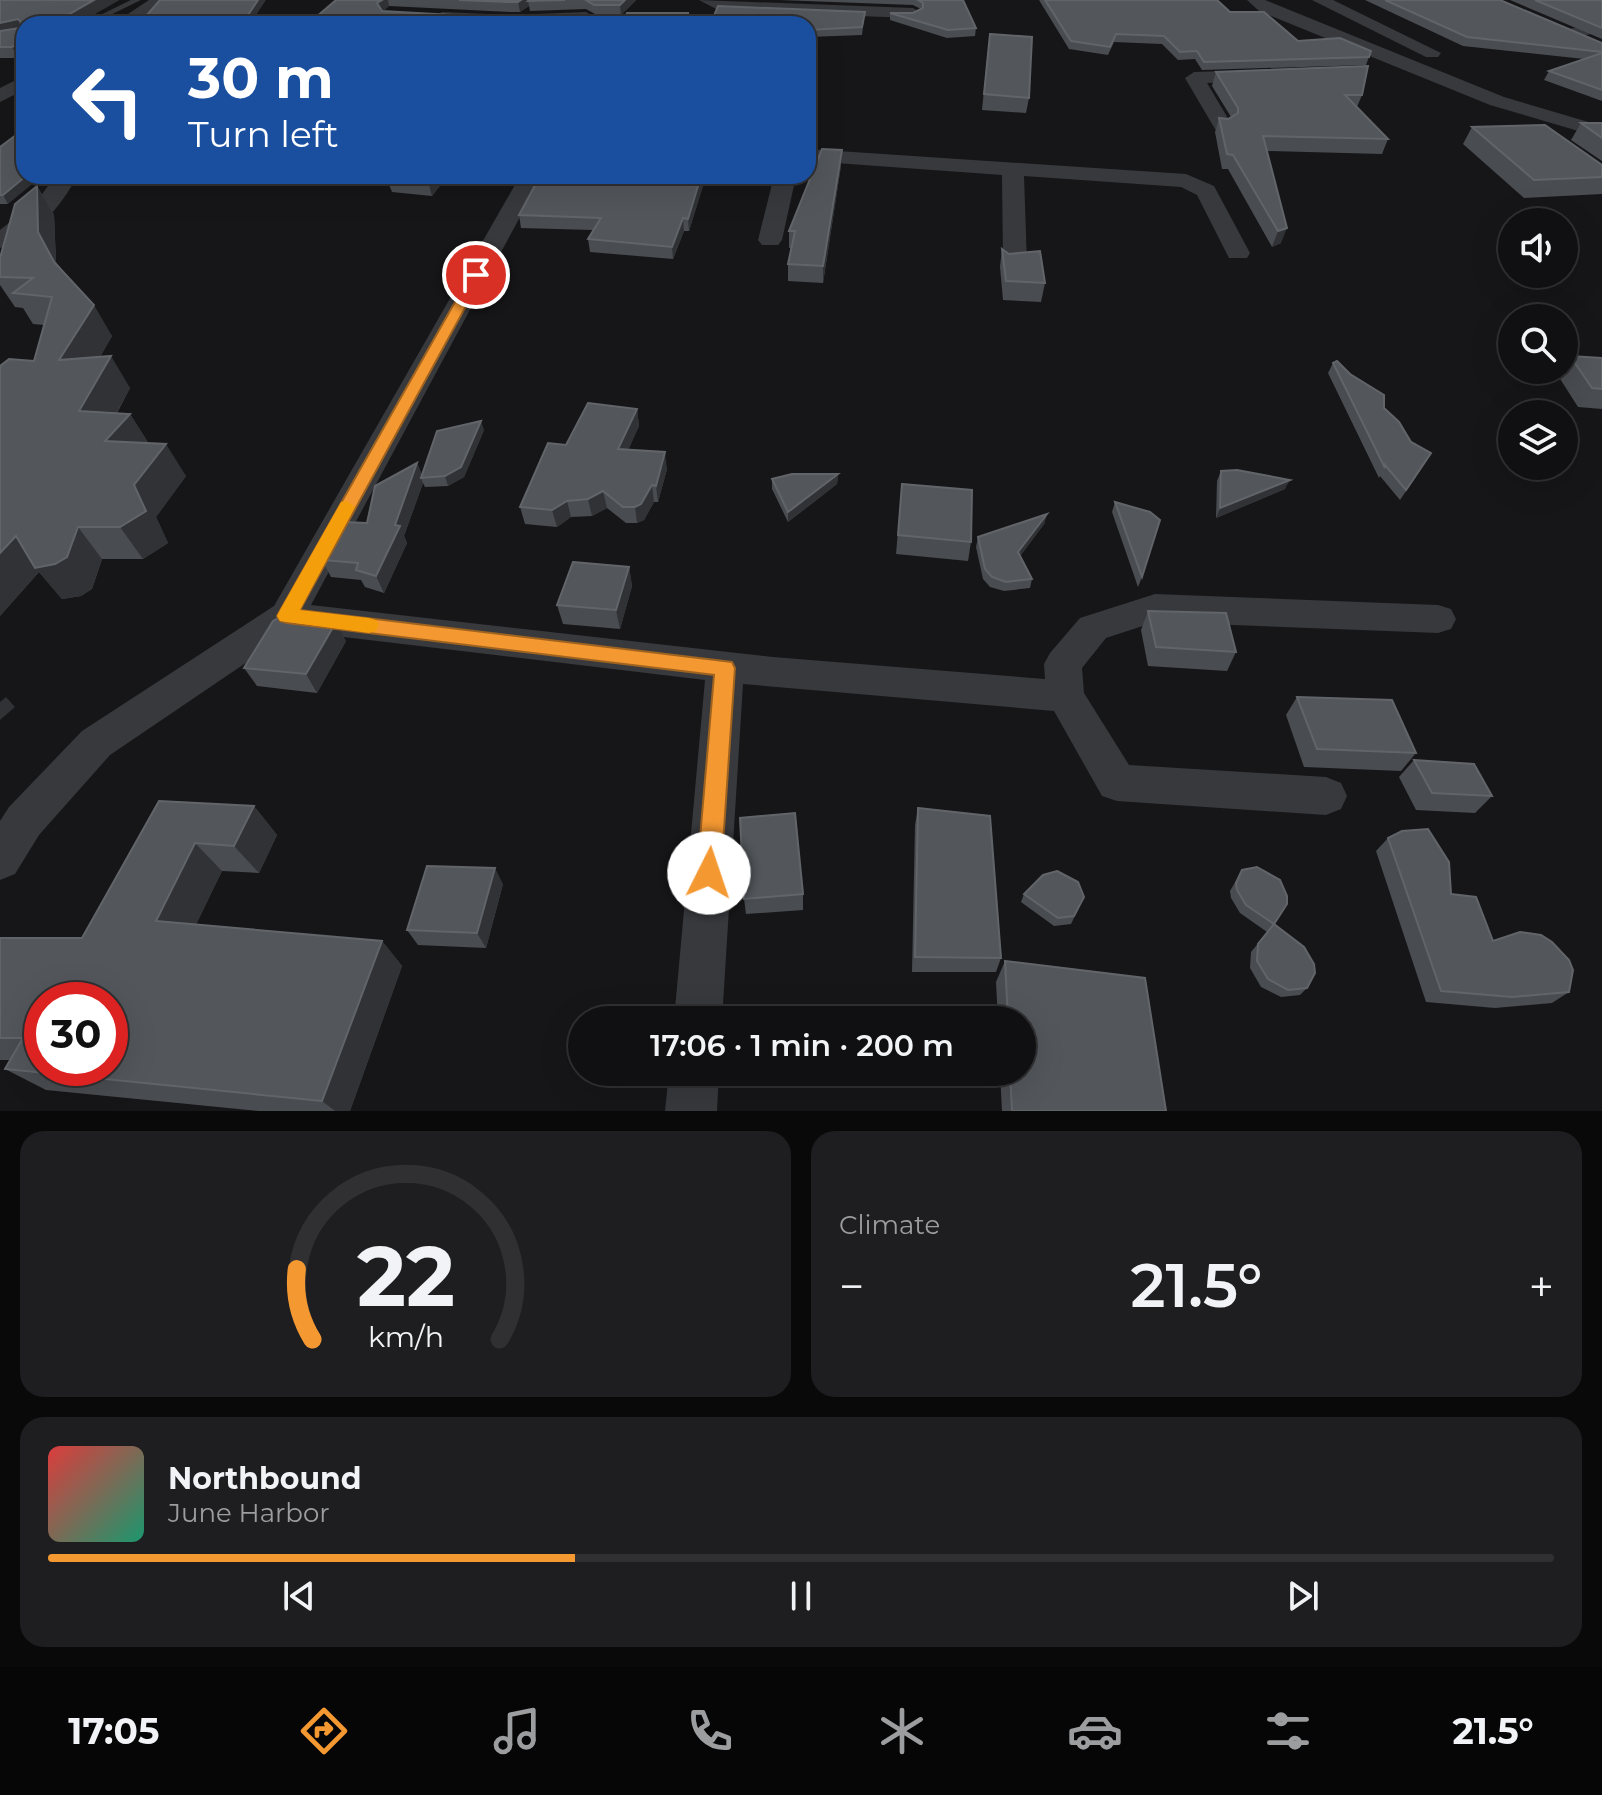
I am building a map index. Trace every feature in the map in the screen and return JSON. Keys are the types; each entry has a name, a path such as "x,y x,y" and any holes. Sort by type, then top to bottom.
{"street":[{"path":"134,16 160,0"},
{"path":"707,0 720,6 827,17 913,13"},
{"path":"1255,0 1265,8 1497,101 1602,132"},
{"path":"1320,0 1451,62"},
{"path":"1602,26 1562,32 1602,48"},
{"path":"1377,73 1423,72"},
{"path":"1222,125 1194,78 1286,75"},
{"path":"1497,101 1555,142"},
{"path":"816,156 1186,181 1206,191 1238,253"},
{"path":"1013,169 1015,264"},
{"path":"0,241 38,214 62,184"},
{"path":"0,859 24,821 96,743 287,616 527,184"},
{"path":"770,240 783,184"},
{"path":"1326,796 1117,783 1065,696 1063,664 1093,628 1155,608 1438,619"},
{"path":"287,616 725,668 935,688 1065,696"},
{"path":"699,1006 725,668"},
{"path":"691,1111 693,1086"}],"lane":[{"path":"103,16 137,0"}],"building":[{"path":"0,0 94,0 66,16 16,16 16,19 0,23"},
{"path":"160,0 258,0 247,16 146,16"},
{"path":"336,0 382,0 377,3 382,11 471,16 317,16"},
{"path":"459,0 521,0 508,2"},
{"path":"586,0 625,0 620,5 594,5"},
{"path":"918,0 963,0 976,28 948,30 890,13 913,13 923,8 923,3"},
{"path":"1045,0 1217,0 1230,12 1264,12 1298,41 1340,38 1371,51 1369,57 1204,62 1197,51 1180,52 1164,36 1116,34 1110,47 1071,41"},
{"path":"1385,0 1500,0 1602,43 1602,52 1467,37"},
{"path":"1535,0 1600,0 1602,28"},
{"path":"718,6 865,12 862,27 816,30 816,16 714,16"},
{"path":"627,13 688,13 688,16 625,16"},
{"path":"16,29 16,45 0,47 0,31"},
{"path":"990,34 1032,37 1029,98 984,94"},
{"path":"1602,53 1602,90 1549,71"},
{"path":"1368,66 1362,95 1345,95 1388,139 1263,136 1287,228 1278,231 1233,155 1227,154 1219,118 1228,119 1238,113 1238,108 1216,72"},
{"path":"1581,123 1602,123 1602,138"},
{"path":"1545,125 1602,165 1602,177 1534,180 1472,127"},
{"path":"16,135 16,184 3,195 0,195 0,147"},
{"path":"822,149 842,150 823,266 788,264 795,231 789,231 808,184 816,184 816,164"},
{"path":"536,184 699,184 688,219 683,218 672,247 588,239 601,218 519,215"},
{"path":"37,186 38,232 54,262 94,305 59,360 111,356 79,411 130,414 105,441 166,444 134,485 146,511 120,527 78,527 67,557 55,564 35,568 16,536 0,553 0,366 9,359 34,361 52,297 13,293 33,278 0,277 0,258 15,204"},
{"path":"1002,249 1009,254 1040,251 1045,283 1006,281"},
{"path":"1578,356 1602,358 1602,389 1592,388 1578,368"},
{"path":"1337,361 1350,374 1384,395 1384,408 1399,422 1411,442 1431,453 1406,490 1385,465 1385,468 1333,363"},
{"path":"588,403 637,409 618,449 665,452 656,486 652,485 641,504 635,507 623,507 603,491 588,499 567,501 552,510 520,507 548,443 566,445"},
{"path":"481,421 461,467 445,476 421,478 437,431"},
{"path":"417,463 395,525 400,526 376,576 356,570 358,563 322,560 344,522 367,523 375,486"},
{"path":"1237,470 1290,480 1220,508 1221,471"},
{"path":"792,474 838,474 788,512 772,479"},
{"path":"902,484 972,490 971,542 898,535"},
{"path":"1115,502 1150,512 1160,520 1142,577"},
{"path":"1047,514 1018,552 1032,579 1006,582 992,577 985,569 978,537"},
{"path":"573,562 629,567 616,610 557,605"},
{"path":"1148,611 1226,613 1236,652 1156,647"},
{"path":"280,617 336,622 306,674 244,668 273,621"},
{"path":"1297,697 1392,700 1416,753 1317,749"},
{"path":"1414,760 1474,764 1492,796 1432,793"},
{"path":"159,801 254,806 234,846 195,843 156,921 382,941 322,1101 128,1081 128,982 24,982 24,1071 5,1069 23,1038 0,1038 0,938 82,938"},
{"path":"918,808 990,816 1001,958 915,957"},
{"path":"795,813 803,894 744,899 740,818"},
{"path":"1428,829 1449,862 1451,894 1476,897 1493,941 1520,932 1541,935 1552,942 1569,960 1573,970 1569,992 1512,997 1441,991 1388,838 1402,831"},
{"path":"427,866 495,868 477,933 407,930"},
{"path":"1257,867 1280,880 1287,896 1287,904 1274,924 1246,905 1237,890 1236,883 1242,870"},
{"path":"1057,871 1078,882 1084,897 1074,916 1058,918 1024,894 1043,875"},
{"path":"1274,924 1304,947 1314,964 1315,973 1307,988 1288,990 1268,979 1257,961 1258,944"},
{"path":"1005,961 1145,978 1166,1111 1012,1111 1011,1086 1036,1086 1036,1006 1007,1006"}],"slow traffic":[{"path":"347,507 287,616 369,625"}],"route":[{"path":"476,275 287,616 725,668 709,873"}]}
